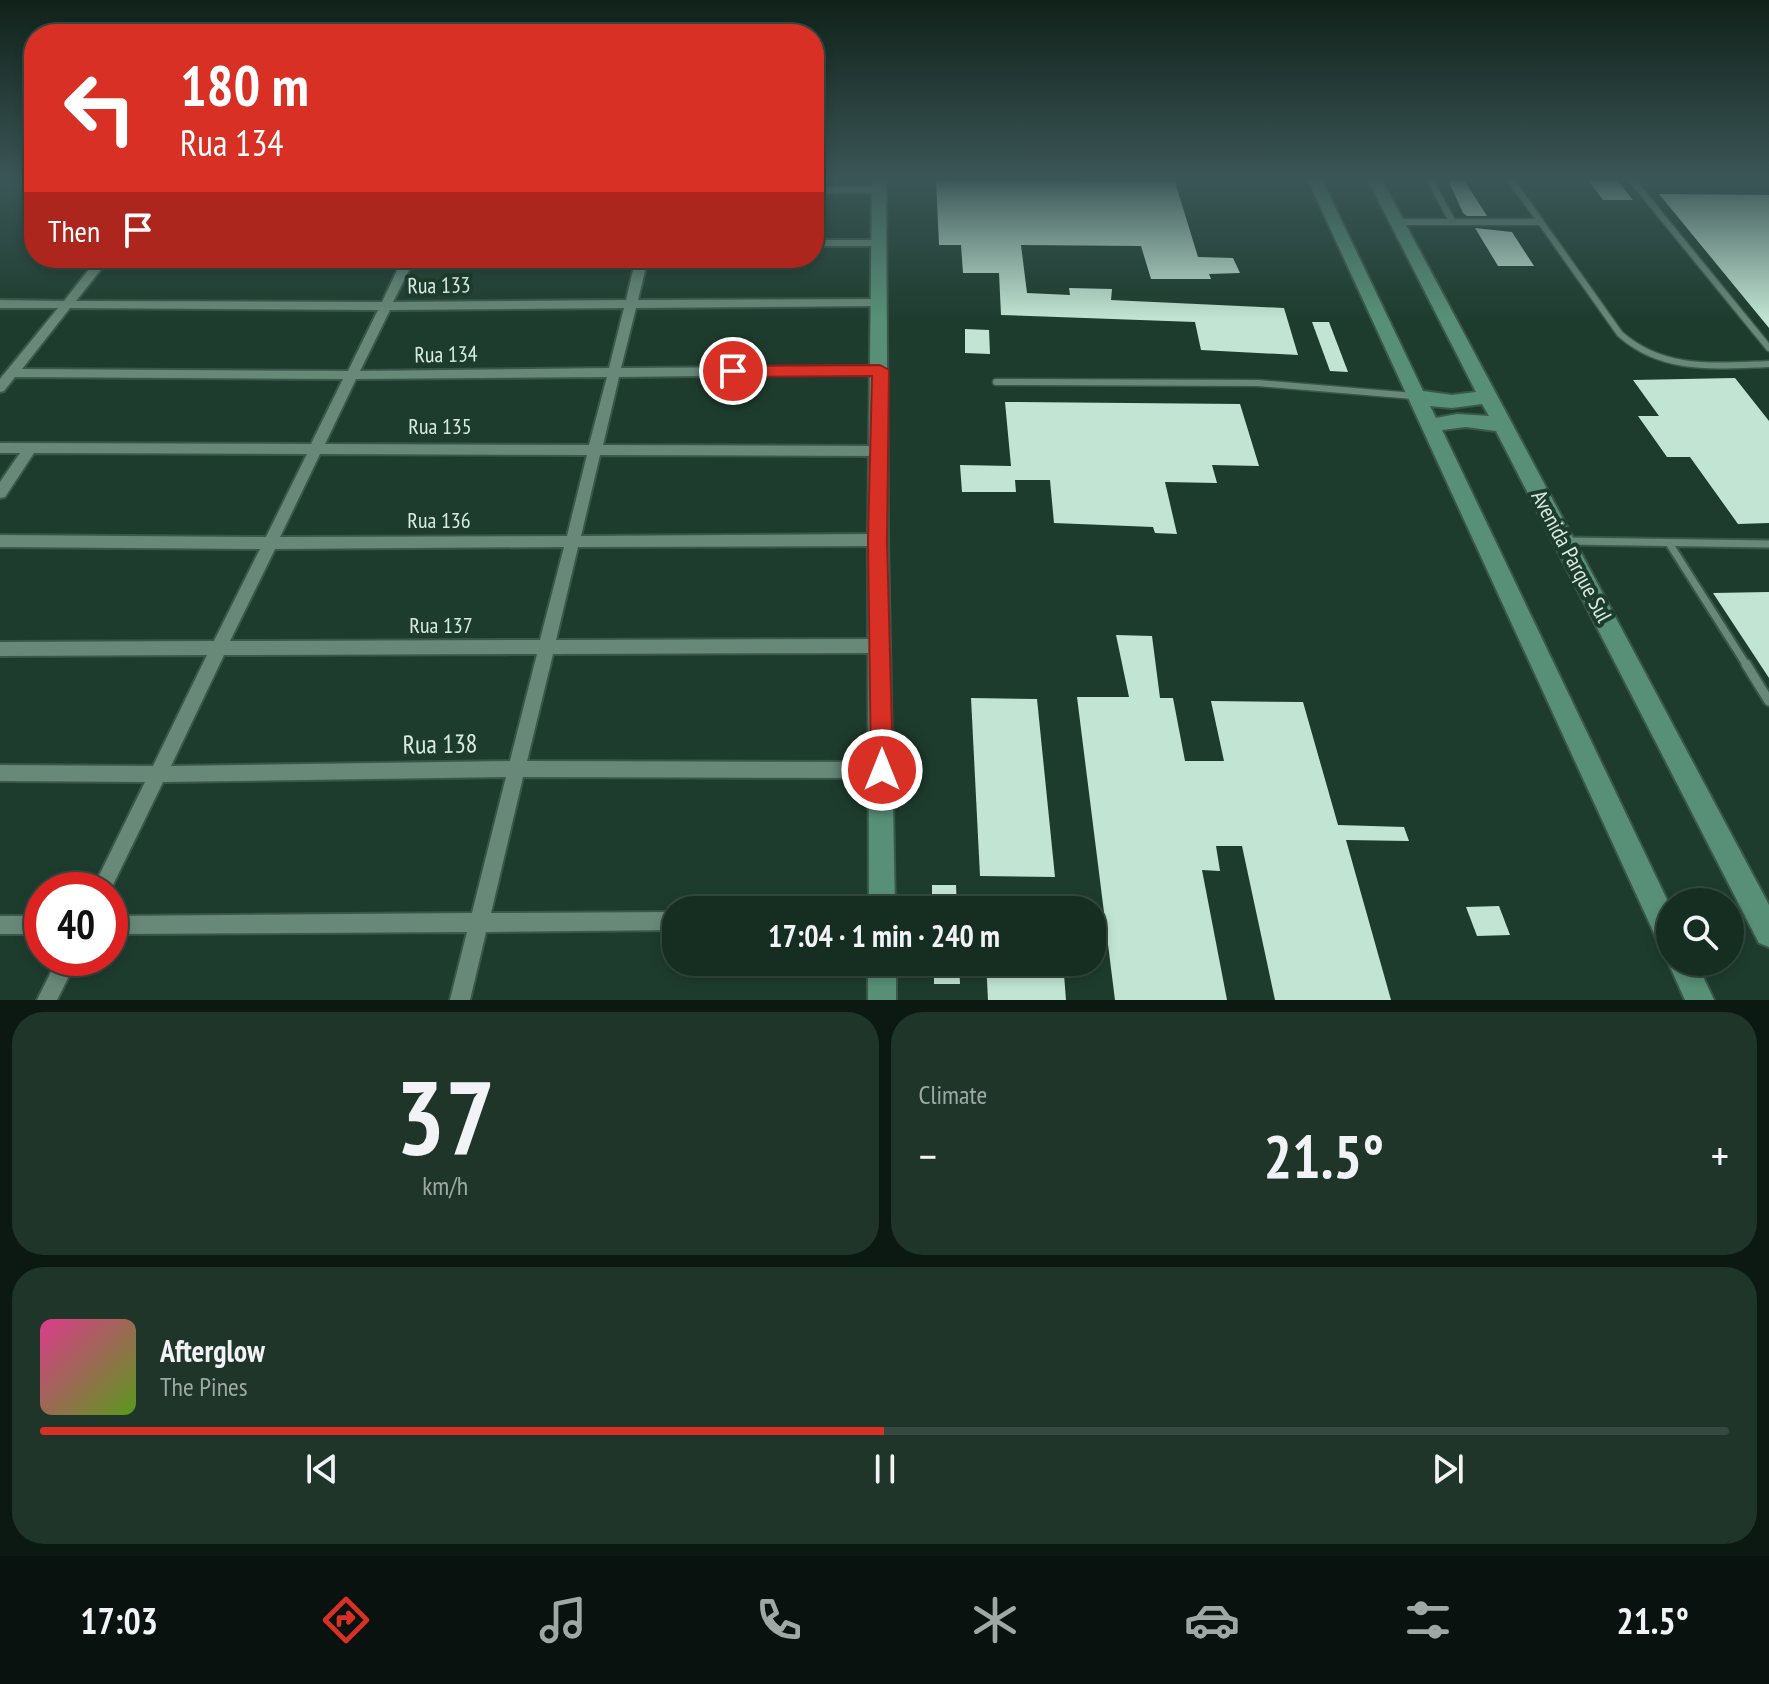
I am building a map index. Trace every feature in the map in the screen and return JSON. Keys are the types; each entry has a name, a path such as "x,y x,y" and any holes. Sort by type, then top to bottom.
{"street":[{"path":"879,227 878,540 882,896"},
{"path":"1337,227 1656,906"},
{"name":"Avenida Parque Sul","path":"1400,227 1769,933"},
{"path":"824,243 879,243"},
{"path":"0,388 96,268"},
{"path":"110,872 404,268"},
{"path":"460,1000 598,448 640,268"},
{"name":"Rua 133","path":"0,304 387,306 879,302"},
{"name":"Rua 134","path":"12,373 354,375 880,370"},
{"path":"1417,396 1438,402 1465,402 1487,396"},
{"path":"1431,427 1443,421 1476,420 1503,425"},
{"name":"Rua 135","path":"0,448 879,451"},
{"path":"0,493 30,449"},
{"name":"Rua 136","path":"0,541 878,540"},
{"name":"Rua 137","path":"0,649 881,646"},
{"name":"Rua 138","path":"0,773 882,770"},
{"path":"128,925 662,921"},
{"path":"0,925 24,925"},
{"path":"47,1000 59,976"},
{"path":"882,976 882,1000"},
{"path":"1689,976 1700,1000"}],"lane":[{"path":"1543,227 1620,334 1642,354 1682,366 1769,364"},
{"path":"1670,227 1769,348"},
{"path":"996,382 1362,388 1417,396"},
{"path":"1564,541 1769,544"},
{"path":"1669,543 1769,701"}],"building":[{"path":"938,227 1189,227 1198,257 1233,258 1240,273 1209,274 1211,279 1151,279 1141,246 1021,245 1027,293 1070,295 1069,288 1112,289 1111,300 1284,308 1298,355 1201,350 1195,322 1001,315 999,273 963,273 961,245 939,245"},
{"path":"1686,227 1769,227 1769,328"},
{"path":"1475,228 1512,232 1534,266 1498,266"},
{"path":"1312,322 1329,322 1348,372 1330,371"},
{"path":"965,329 989,330 990,354 965,353"},
{"path":"1735,378 1769,421 1769,523 1738,524 1690,457 1667,457 1638,416 1659,416 1633,380"},
{"path":"1005,402 1240,404 1259,466 1212,465 1217,483 1165,482 1177,534 1155,533 1153,527 1054,523 1050,480 1015,480 1016,492 962,492 960,465 1011,466"},
{"path":"1769,592 1769,678 1713,593"},
{"path":"1116,635 1152,636 1160,698 1173,698 1185,761 1224,761 1211,701 1303,702 1338,825 1404,827 1409,841 1346,840 1391,1000 1275,1000 1242,846 1216,846 1220,871 1202,870 1227,1000 1115,1000 1106,928 1106,896 1102,896 1077,697 1129,697"},
{"path":"971,698 1037,699 1055,877 980,876"},
{"path":"932,885 956,885 956,896 932,896"},
{"path":"1499,906 1510,935 1477,936 1466,907"},
{"path":"934,976 960,976 960,984 934,984"},
{"path":"987,976 1064,976 1066,1000 988,1000"}],"route":[{"path":"733,371 880,370 878,540 882,770"}]}
